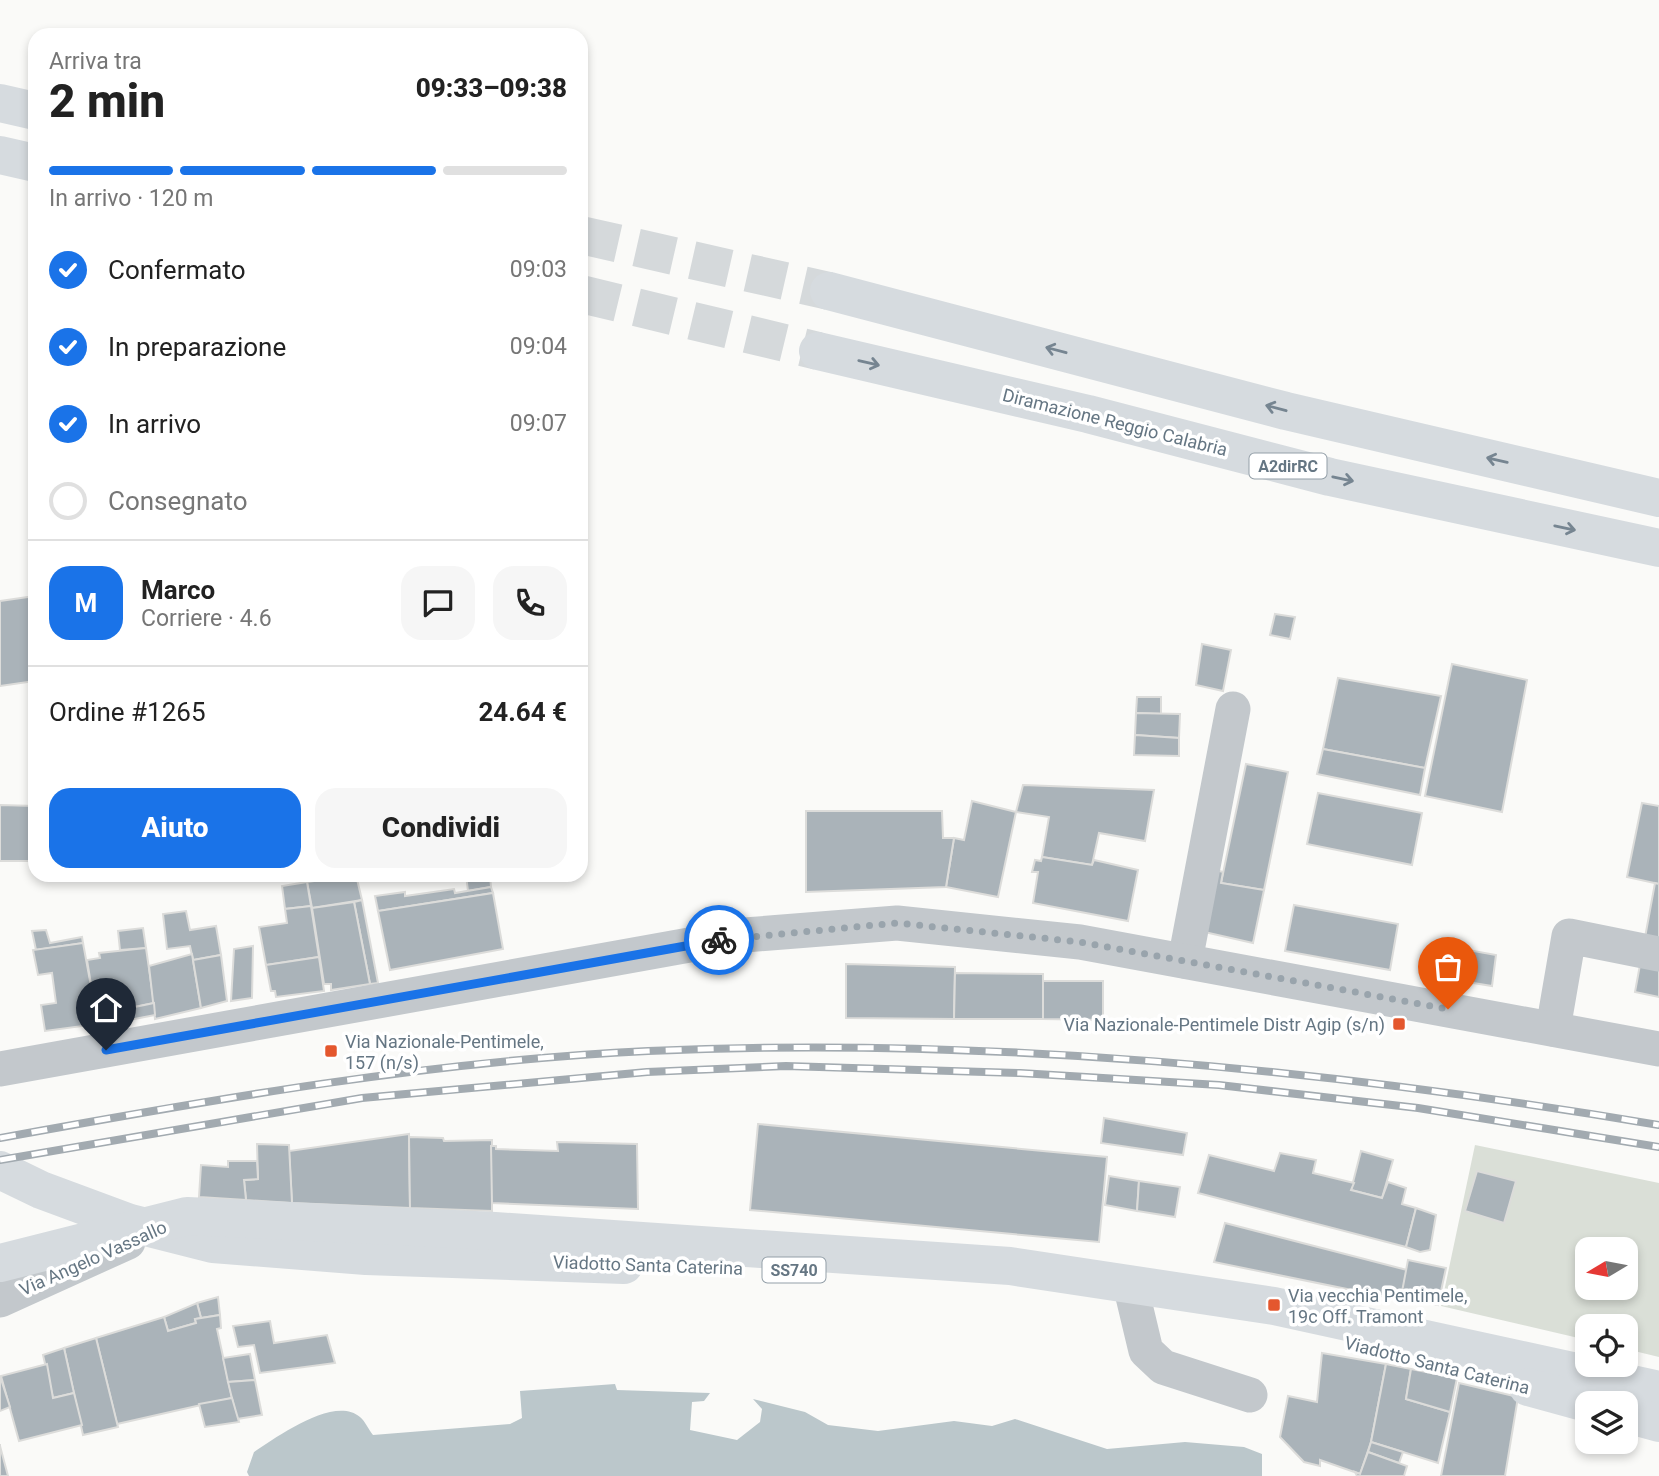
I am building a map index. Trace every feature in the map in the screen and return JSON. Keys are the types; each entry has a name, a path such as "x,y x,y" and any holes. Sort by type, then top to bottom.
{"main road":[{"path":"0,103 28,109"},
{"path":"0,155 28,161"},
{"path":"830,291 1286,411 1659,498"},
{"name":"Diramazione Reggio Calabria","path":"818,351 1088,414 1330,477 1659,548"},
{"name":"Viadotto Santa Caterina","path":"0,1170 41,1191 130,1223 213,1244 366,1256 787,1270 1035,1289 1378,1347 1575,1400"},
{"path":"0,1263 187,1216 495,1230 996,1265 1275,1306 1659,1390"},
{"path":"1638,1417 1659,1423"}],"street":[{"path":"1185,961 1233,709"},
{"path":"0,1069 745,935 897,923 1080,942 1659,1049"},
{"path":"1553,1029 1569,936 1659,954"},
{"name":"Via Angelo Vassallo","path":"0,1300 187,1216"},
{"path":"1130,1284 1140,1335 1146,1351 1163,1367 1250,1395"}],"shaded area":[{"path":"1475,1145 1659,1183 1659,1357 1638,1352 1638,1314 1575,1314 1575,1337 1441,1306"},
{"path":"615,1384 617,1390 710,1393 704,1401 692,1402 690,1430 737,1440 760,1422 762,1409 753,1399 805,1412 828,1425 878,1431 954,1421 992,1426 1015,1419 1107,1449 1185,1442 1244,1447 1262,1454 1262,1476 249,1476 247,1472 254,1452 321,1414 349,1412 360,1417 373,1435 510,1424 522,1418 520,1391"}],"building":[{"path":"28,597 28,682 0,686 0,601"},
{"path":"1275,614 1295,617 1290,639 1270,635"},
{"path":"1202,644 1231,650 1223,691 1196,685"},
{"path":"1452,664 1527,680 1502,812 1425,796"},
{"path":"1338,678 1441,696 1425,768 1323,749"},
{"path":"1137,697 1161,697 1161,714 1136,713"},
{"path":"1136,713 1180,714 1179,738 1135,735"},
{"path":"1135,735 1179,738 1179,756 1134,755"},
{"path":"1323,749 1425,768 1420,795 1317,774"},
{"path":"1246,764 1288,772 1264,890 1221,883"},
{"path":"1023,785 1154,790 1145,841 1099,833 1092,865 1042,857 1049,817 1016,812"},
{"path":"1318,793 1422,813 1412,865 1307,844"},
{"path":"972,801 1016,812 998,897 946,887 954,838 964,840"},
{"path":"1642,803 1659,806 1659,884 1627,877"},
{"path":"0,805 28,806 28,861 0,861"},
{"path":"806,811 942,811 943,838 954,838 946,887 806,892"},
{"path":"1042,857 1092,865 1094,860 1138,870 1128,921 1033,903 1038,872 1032,872 1035,860 1041,861"},
{"path":"1212,869 1223,872 1221,883 1264,890 1253,943 1200,931"},
{"path":"307,882 358,882 362,900 312,908"},
{"path":"307,882 311,906 285,909 282,886"},
{"path":"467,882 491,882 491,887 468,891"},
{"path":"1655,883 1659,884 1659,997 1635,992"},
{"path":"491,887 493,893 378,911 375,896 405,892 405,896 454,889 455,893"},
{"path":"493,893 503,949 390,970 378,911"},
{"path":"362,900 378,983 370,984 354,902"},
{"path":"354,902 370,984 331,990 331,984 324,984 312,908"},
{"path":"1294,905 1398,924 1390,970 1285,951"},
{"path":"311,906 319,957 266,965 259,927 287,923 285,909"},
{"path":"186,911 190,930 216,926 221,955 193,960 190,946 167,949 163,914"},
{"path":"143,928 146,948 120,950 118,931"},
{"path":"46,930 50,943 82,937 83,943 36,950 32,931"},
{"path":"83,943 98,1024 45,1031 41,1005 56,1003 52,973 38,975 33,950"},
{"path":"1435,944 1496,955 1492,986 1430,976"},
{"path":"253,946 252,998 231,1001 234,949"},
{"path":"146,948 154,1003 96,1015 87,960 100,958 99,953"},
{"path":"192,954 201,1008 155,1019 149,966"},
{"path":"221,955 227,1001 201,1008 193,960"},
{"path":"319,957 324,991 276,997 275,991 271,991 266,965"},
{"path":"846,964 955,967 954,1019 846,1018"},
{"path":"955,973 1043,974 1043,1019 954,1019"},
{"path":"1043,981 1103,981 1103,1020 1043,1019"},
{"path":"154,1003 155,1015 98,1026 96,1015"},
{"path":"1104,1118 1187,1133 1183,1155 1101,1143"},
{"path":"758,1124 1107,1157 1099,1242 750,1210"},
{"path":"409,1134 410,1208 292,1203 289,1151"},
{"path":"409,1137 443,1138 444,1141 492,1140 492,1211 410,1208"},
{"path":"557,1142 637,1144 638,1209 492,1203 491,1146 496,1146 496,1149 558,1151"},
{"path":"257,1144 289,1145 292,1203 246,1200 244,1180 258,1179"},
{"path":"1361,1151 1393,1160 1382,1198 1351,1190"},
{"path":"1280,1153 1316,1160 1313,1173 1354,1183 1351,1190 1382,1198 1388,1182 1406,1188 1402,1204 1416,1208 1406,1247 1198,1193 1209,1155 1274,1171"},
{"path":"228,1161 257,1161 258,1179 244,1180 246,1200 199,1197 201,1165 228,1167"},
{"path":"1477,1171 1516,1181 1504,1223 1465,1211"},
{"path":"1109,1176 1139,1181 1137,1211 1105,1205"},
{"path":"1139,1181 1180,1187 1175,1217 1137,1211"},
{"path":"1416,1208 1436,1215 1430,1250 1420,1252 1406,1247"},
{"path":"1225,1223 1407,1270 1401,1300 1214,1262"},
{"path":"1408,1260 1446,1268 1438,1305 1401,1297"},
{"path":"218,1297 220,1315 201,1318 197,1303"},
{"path":"197,1303 201,1318 195,1319 196,1323 168,1331 164,1317"},
{"path":"220,1315 221,1328 217,1329 232,1398 117,1424 96,1338 164,1317 168,1331 196,1323 195,1319"},
{"path":"270,1321 274,1343 327,1335 335,1363 260,1373 254,1345 238,1347 233,1326"},
{"path":"96,1338 118,1427 83,1435 64,1348"},
{"path":"64,1348 74,1393 53,1398 43,1355"},
{"path":"1322,1353 1386,1364 1371,1442 1360,1474 1320,1460 1320,1466 1304,1462 1280,1437 1288,1396 1317,1402"},
{"path":"250,1354 255,1380 228,1382 223,1358"},
{"path":"47,1364 53,1398 74,1393 82,1425 19,1441 1,1376"},
{"path":"1386,1364 1411,1369 1406,1399 1450,1412 1438,1463 1371,1442"},
{"path":"1411,1369 1457,1378 1450,1412 1406,1399"},
{"path":"0,1376 10,1407 0,1411"},
{"path":"255,1380 262,1415 237,1419 228,1382"},
{"path":"1459,1383 1518,1397 1505,1476 1441,1476"},
{"path":"232,1398 239,1422 205,1427 199,1404"},
{"path":"1371,1442 1403,1452 1399,1463 1368,1452"},
{"path":"0,1446 8,1476 0,1476"},
{"path":"1368,1452 1407,1466 1404,1476 1357,1476 1355,1472 1360,1474"}],"tunnel":[{"path":"588,237 829,291"},
{"path":"588,296 818,351"}],"railway":[{"path":"0,1138 242,1096 485,1063 648,1051 775,1048 902,1048 1155,1061 1408,1088 1659,1125"},
{"path":"0,1160 362,1098 647,1072 786,1066 1020,1073 1219,1085 1418,1108 1659,1147"}],"way so far":[{"path":"719,940 745,935 897,923 1080,942 1448,1009"}],"place":[{"name":"Via Nazionale-Pentimele Distr Agip (s/n)","path":"1399,1024"},
{"name":"Via Nazionale-Pentimele, 157 (n/s)","path":"331,1051"},
{"name":"Via vecchia Pentimele, 19c Off. Tramont","path":"1274,1305"}],"route":[{"path":"106,1050 719,940"}]}
